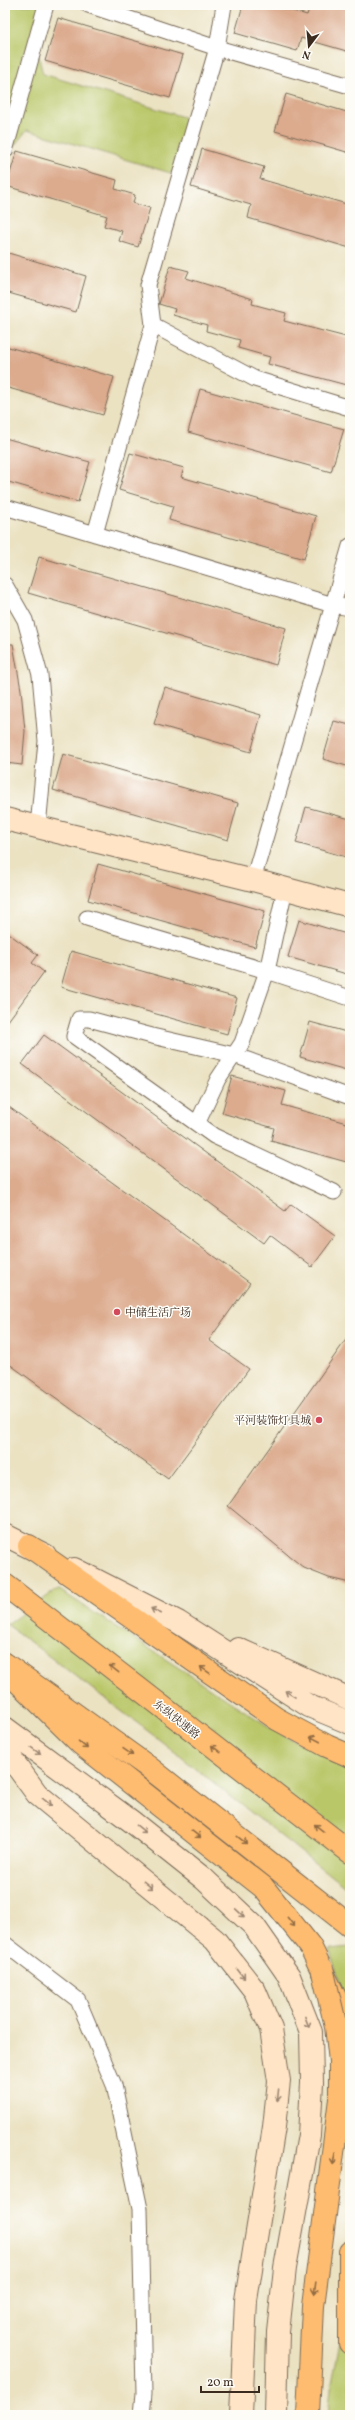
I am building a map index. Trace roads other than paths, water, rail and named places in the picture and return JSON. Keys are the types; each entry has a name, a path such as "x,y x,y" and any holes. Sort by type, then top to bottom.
{"main road":[{"path":"29,1546 277,1719 327,1746 350,1756"},
{"name":"东纵快速路","path":"5,1585 350,1852"},
{"path":"5,1664 147,1766 350,1926"},
{"path":"5,1669 80,1743 264,1887 310,1946 340,2007 350,2043"},
{"path":"308,2415 313,2306 340,2099 340,2061 336,2027 322,1968"},
{"path":"350,2252 348,2293 350,2343"}],"street":[{"path":"5,151 46,5"},
{"path":"88,5 217,48 350,86"},
{"path":"95,534 153,325 148,285 217,48 224,5"},
{"path":"153,325 255,379 350,408"},
{"path":"5,507 333,605 350,608"},
{"path":"253,880 350,546"},
{"path":"5,585 25,620 40,675 46,741 38,826"},
{"path":"5,818 253,880 350,906"},
{"path":"198,1124 218,1079 242,1043 267,971 285,889"},
{"path":"87,918 267,971 350,998"},
{"path":"334,1192 214,1136 74,1036 79,1019 89,1019 152,1036 234,1054 350,1097"},
{"path":"5,1528 29,1546"},
{"path":"5,1535 178,1622 350,1699"},
{"path":"178,1622 309,1706 350,1723"},
{"path":"5,1728 131,1821 204,1880 254,1926 289,1976 312,2032 309,2135 285,2268 278,2332 276,2415"},
{"path":"5,1750 37,1794 215,1940 255,1991 271,2030 279,2081 274,2127 246,2300 241,2415"},
{"path":"5,1944 78,2000 114,2085 140,2209 144,2393 142,2415"},
{"path":"309,2135 350,2133"}],"place":[{"name":"中储生活广场","path":"117,1312"},
{"name":"平河装饰灯具城","path":"319,1420"}]}
